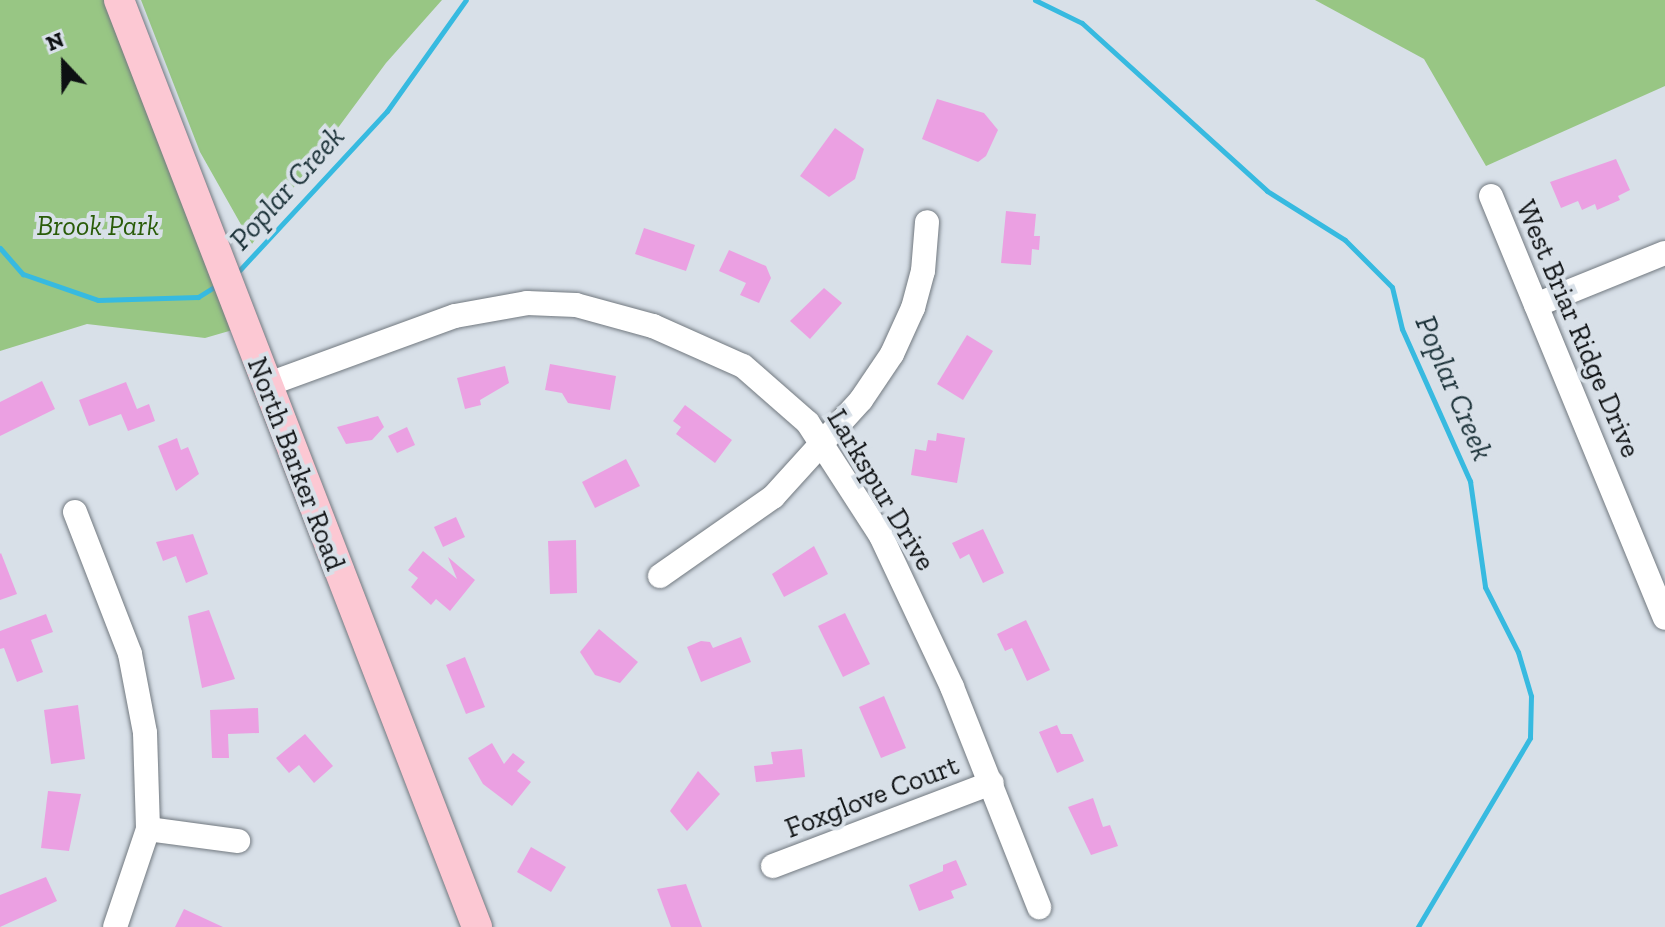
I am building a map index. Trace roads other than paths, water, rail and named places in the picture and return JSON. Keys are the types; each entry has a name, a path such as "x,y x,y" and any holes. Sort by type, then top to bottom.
{"main road":[{"name":"North Barker Road","path":"119,0 225,282 477,927"}],"street":[{"name":"West Briar Ridge Drive","path":"1491,196 1665,618"},
{"path":"660,576 773,497 825,444 892,354 923,271 927,222"},
{"path":"1536,305 1665,253"},
{"name":"Larkspur Drive","path":"266,385 455,316 527,303 576,305 653,326 722,354 779,393 825,444 881,536 992,783 1039,907"},
{"path":"75,512 138,688 149,779 148,829 115,927"},
{"name":"Foxglove Court","path":"773,866 992,783"},
{"path":"148,829 238,841"}],"waterway":[{"name":"Poplar Creek","path":"236,274 387,111 466,0"},
{"name":"Poplar Creek","path":"1035,0 1082,23 1267,191 1345,240 1392,287 1402,329 1470,481 1485,587 1518,652 1531,696 1530,738 1418,927"},
{"name":"Poplar Creek","path":"0,248 23,274 98,300 198,297 217,285"}],"park label":[{"name":"Brook Park","path":"98,226"}]}
